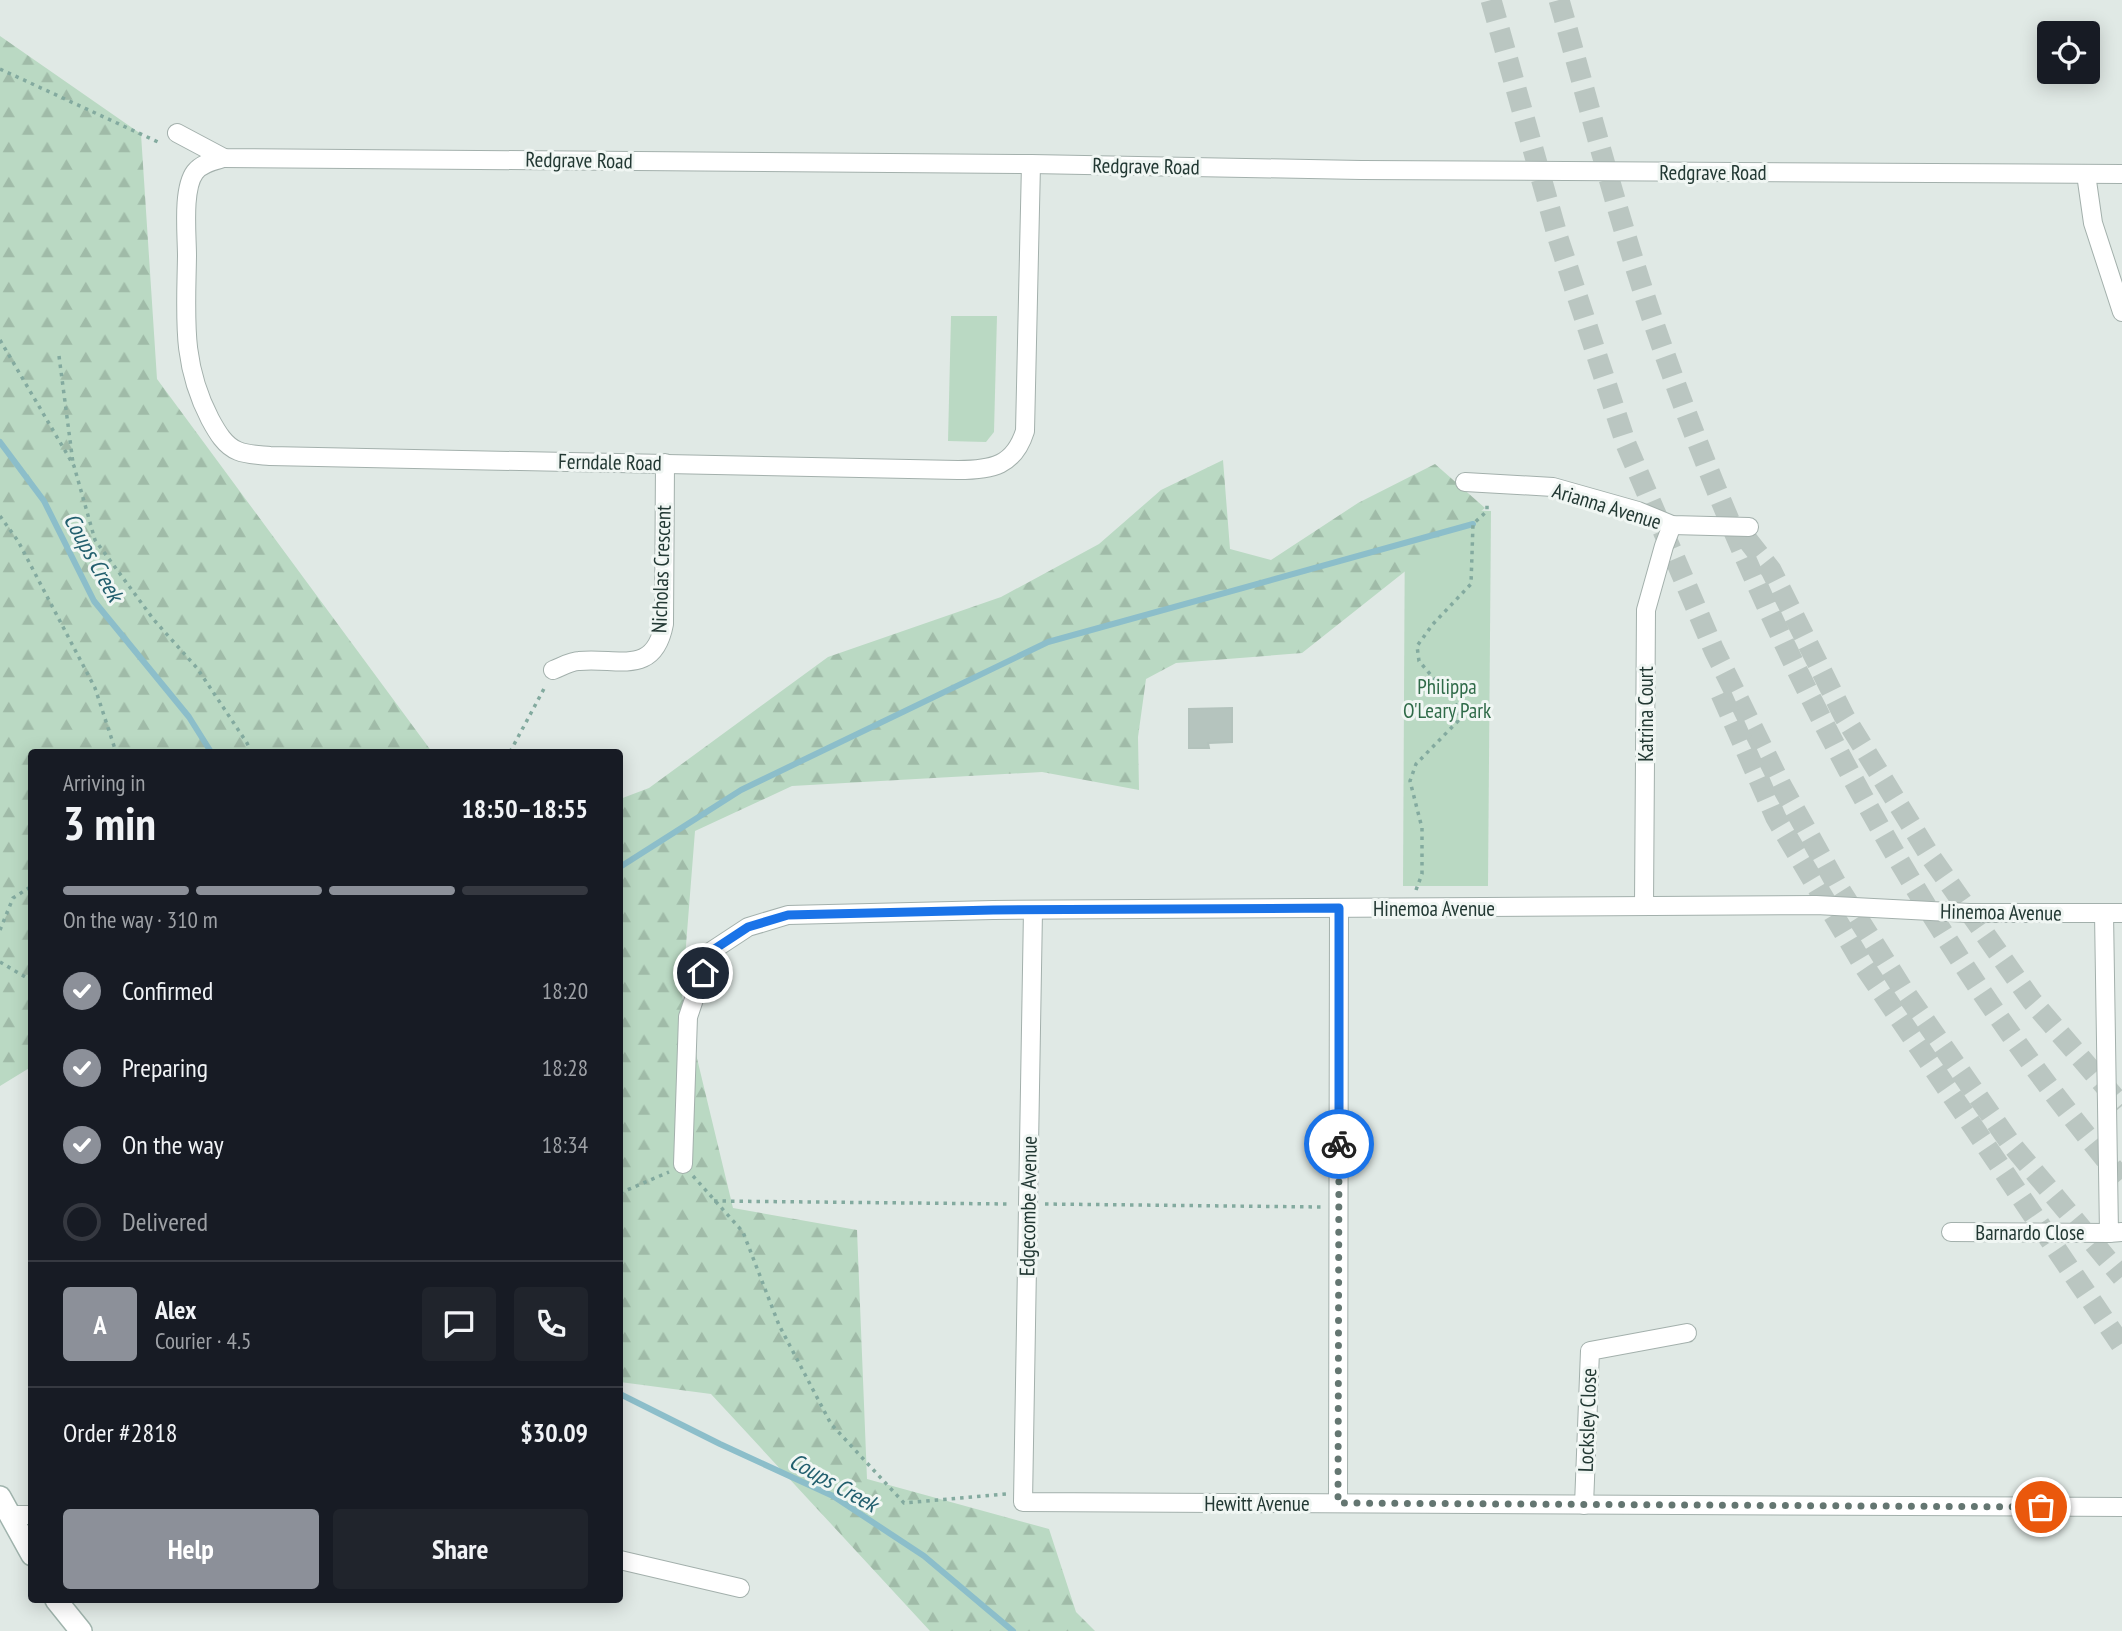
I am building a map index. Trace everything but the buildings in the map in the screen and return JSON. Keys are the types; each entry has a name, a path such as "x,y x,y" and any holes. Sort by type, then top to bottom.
{"main road":[{"path":"4,1506 28,1548"},
{"path":"58,1603 81,1631"}],"street":[{"name":"Redgrave Road","path":"177,133 224,158 1031,164 1375,170 2122,174"},
{"name":"Ferndale Road","path":"224,158 207,163 196,171 190,184 187,205 186,324 193,382 211,420 226,443 238,451 270,456 978,470 995,466 1009,458 1020,447 1026,431 1031,164"},
{"path":"2085,174 2093,223 2122,312"},
{"name":"Nicholas Crescent","path":"553,670 577,661 642,660 653,652 661,638 664,624 664,463"},
{"name":"Arianna Avenue","path":"1465,482 1568,490 1638,511 1672,526 1749,527"},
{"name":"Katrina Court","path":"1644,906 1646,622 1650,594 1672,526"},
{"name":"Hinemoa Avenue","path":"683,1164 688,1017 710,952 748,927 788,915 1033,910 1816,905 1969,913 2113,913"},
{"path":"1338,1503 1339,908"},
{"name":"Edgecombe Avenue","path":"1023,1502 1033,910"},
{"path":"2113,913 2115,1233"},
{"name":"Barnardo Close","path":"1951,1232 2115,1233"},
{"name":"Locksley Close","path":"1584,1504 1590,1351 1687,1333"},
{"name":"Hewitt Avenue","path":"1023,1502 2122,1507"},
{"path":"4,1506 28,1514"},
{"path":"623,1561 740,1588"}],"path":[{"path":"0,69 158,142 177,133"},
{"path":"0,340 74,466"},
{"path":"59,356 74,466 95,540 154,620 197,668 250,749"},
{"path":"1408,908 1422,874 1422,828 1409,781 1416,764 1458,721 1457,706 1419,661 1417,646 1433,624 1471,584 1473,524 1487,511 1488,484"},
{"path":"0,516 18,541 95,688 113,749"},
{"path":"512,749 553,670"},
{"path":"0,930 13,898 28,889"},
{"path":"0,962 28,979"},
{"path":"623,1192 660,1177 683,1164 743,1232 779,1325 831,1424 904,1503 1019,1493 1023,1502"}],"green space":[{"path":"0,36 141,134 157,379 430,749 28,749 28,1069 0,1086"},
{"path":"951,316 997,316 994,432 986,442 948,441"},
{"path":"1223,460 1230,549 1271,560 1358,503 1435,464 1485,508 1302,653 1176,663 1146,679 1138,737 1139,790 1042,772 792,786 695,831 682,996 733,1208 857,1230 867,1479 1049,1529 1076,1612 1095,1631 930,1631 711,1394 623,1382 623,798 649,788 828,657 1001,597 1099,544 1161,490"},
{"name":"Philippa O'Leary Park","path":"1405,508 1491,511 1488,886 1403,886"}],"waterway":[{"name":"Coups Creek","path":"0,442 44,501 94,601 189,717 209,749"},
{"path":"623,865 741,790 1048,642 1473,524"},
{"name":"Coups Creek","path":"623,1396 833,1496 924,1556 1013,1631"}],"tunnel":[{"path":"1491,0 1558,238 1626,444 1714,650 1781,785 1837,885 1902,988 2011,1144 2122,1277"},
{"path":"1559,0 1622,223 1665,355 1706,464 1752,573 1803,681 1858,787 1917,891 1981,991 2049,1087 2122,1179"},
{"path":"1746,538 1771,570 1844,716 1930,856 2032,1001 2122,1106"},
{"path":"1721,694 1776,818 1864,966 2122,1346"}],"way so far":[{"path":"1339,1144 1338,1503 2041,1507"}],"route":[{"path":"703,973 710,952 748,927 788,915 993,910 1339,908 1339,1144"}]}
